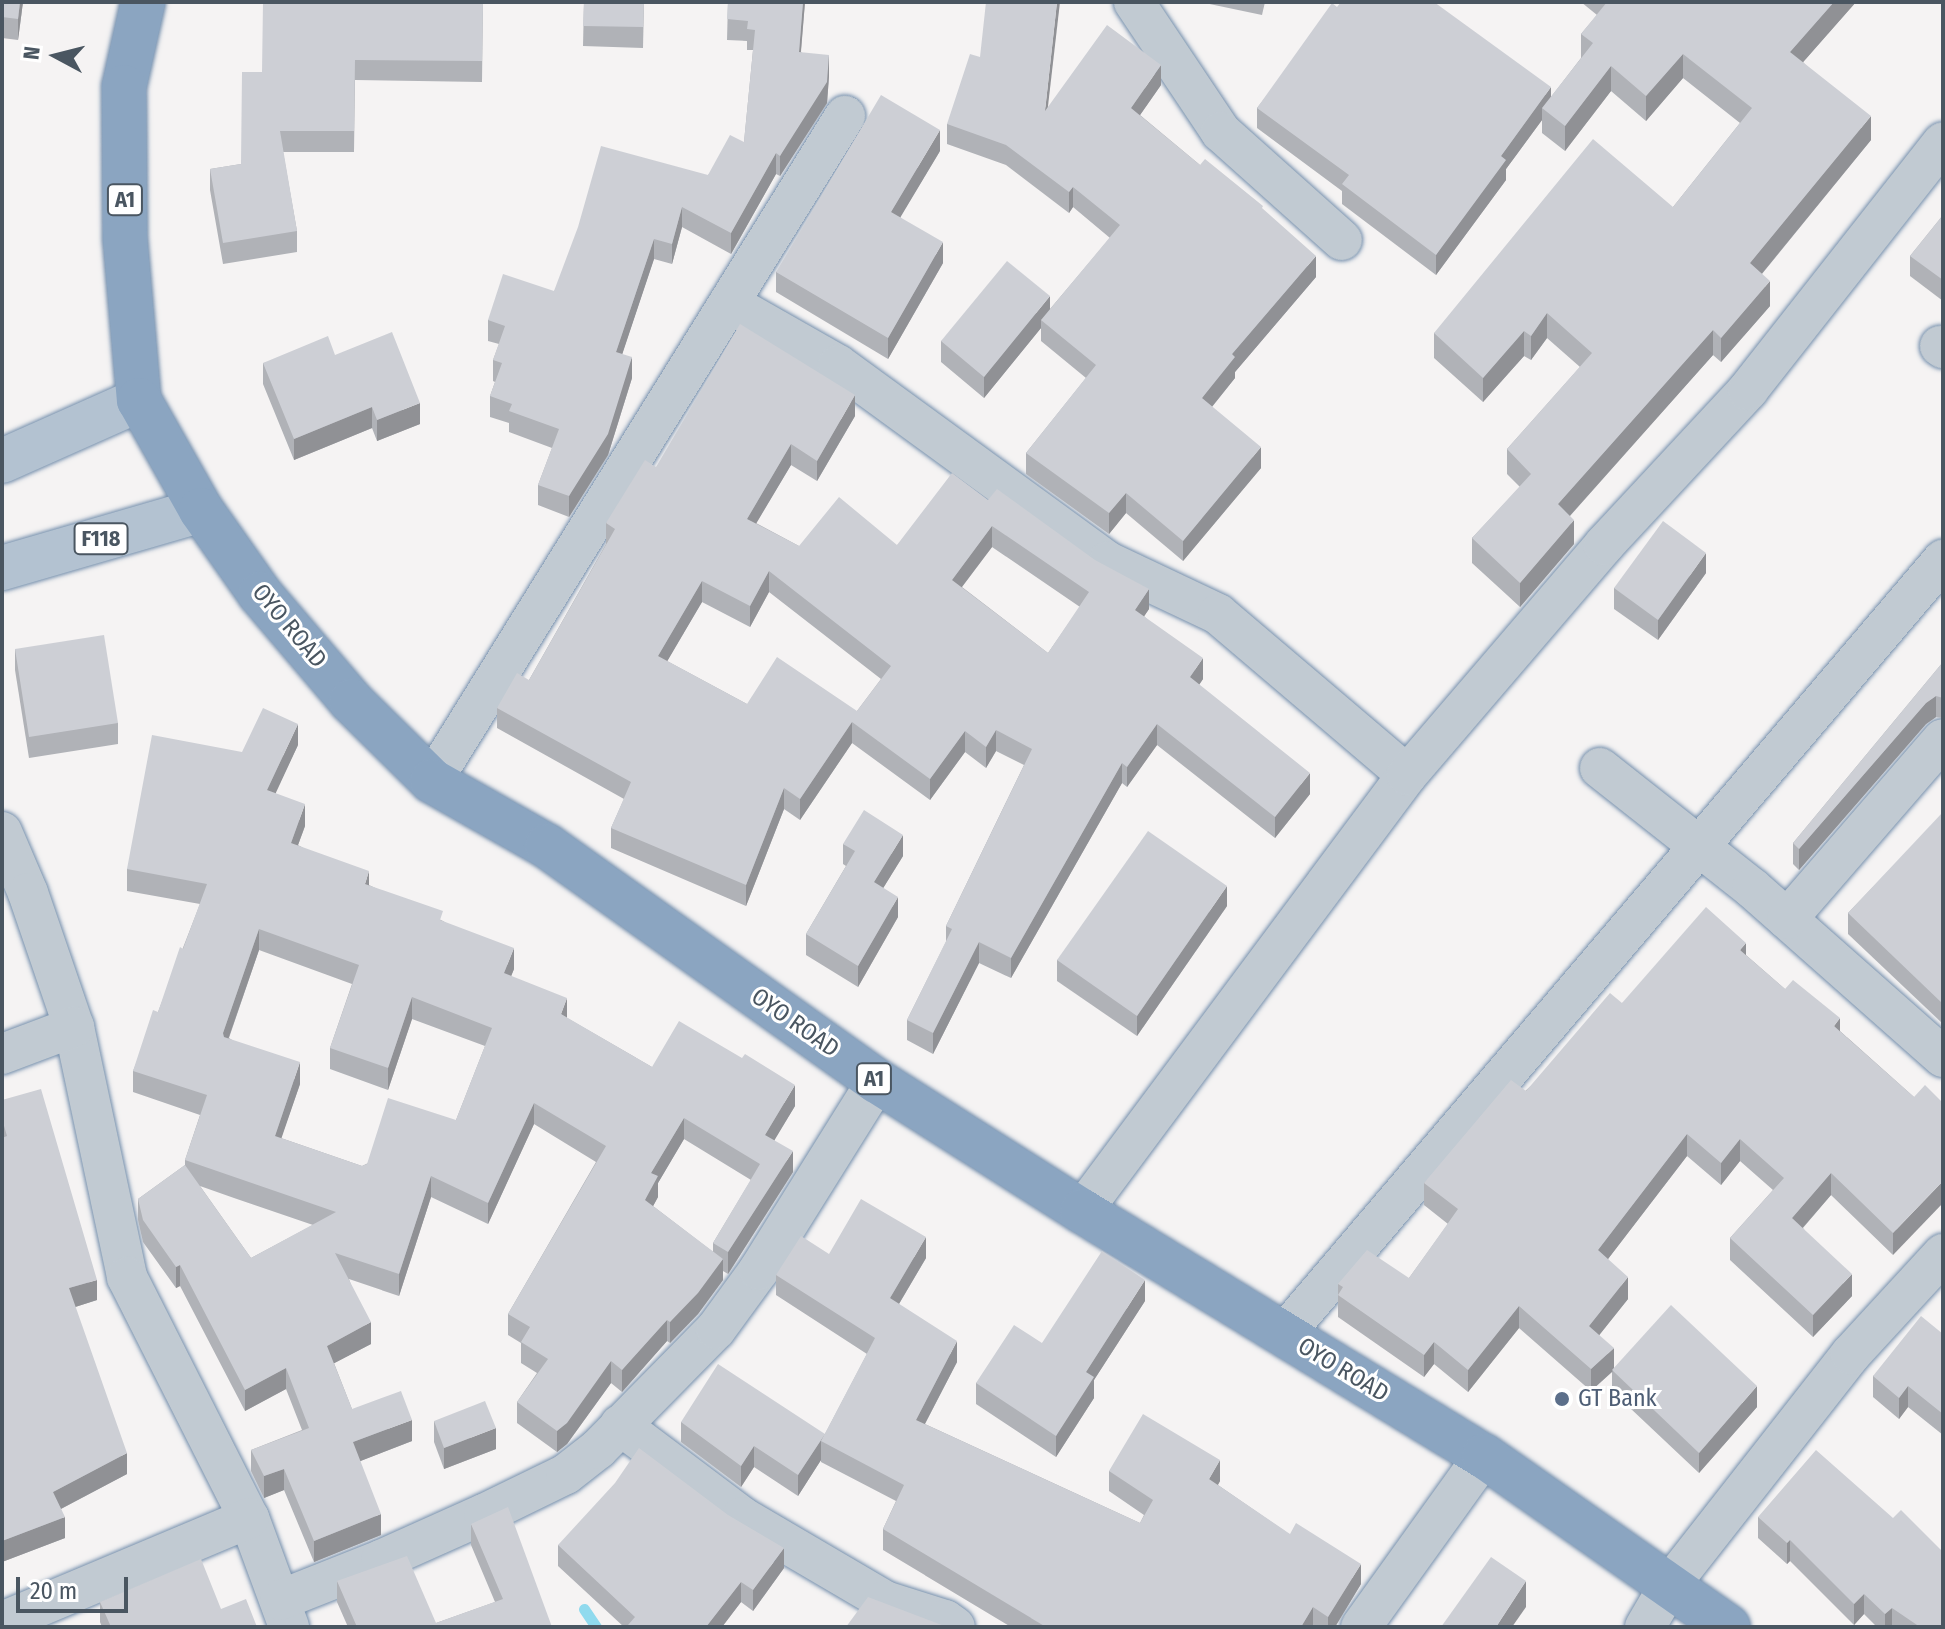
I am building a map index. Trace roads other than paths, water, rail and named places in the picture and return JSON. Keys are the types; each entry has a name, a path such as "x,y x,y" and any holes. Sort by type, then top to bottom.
{"highway":[{"name":"A1","path":"139,400 125,238 124,87 143,2"},
{"name":"OYO ROAD","path":"139,400 201,510 260,594 341,689 432,781 547,846 877,1081 1082,1211 1484,1456 1728,1627"}],"main road":[{"path":"2,461 139,400"},
{"name":"F118","path":"2,568 201,510"}],"street":[{"path":"1134,2 1221,132 1342,240"},
{"path":"432,781 845,116"},
{"path":"1082,1211 1407,775 1604,545 1748,390 1943,142"},
{"path":"729,303 838,365 1108,562 1218,614 1407,775"},
{"path":"1284,1334 1943,560"},
{"path":"1787,919 1943,739"},
{"path":"1600,768 1787,919 1943,1057"},
{"path":"2,832 28,893 74,1027 127,1277 249,1518 284,1613 381,1560 566,1474 598,1449 716,1329 759,1270 877,1081"},
{"path":"2,1054 74,1027"},
{"path":"1645,1627 1669,1586 1851,1354 1943,1254"},
{"path":"620,1425 742,1517 885,1601 945,1620 955,1627"},
{"path":"1361,1627 1484,1456"},
{"path":"2,1622 249,1518"}],"waterway":[{"path":"584,1609 596,1627"}],"place":[{"name":"GT Bank","path":"1562,1399"}]}
